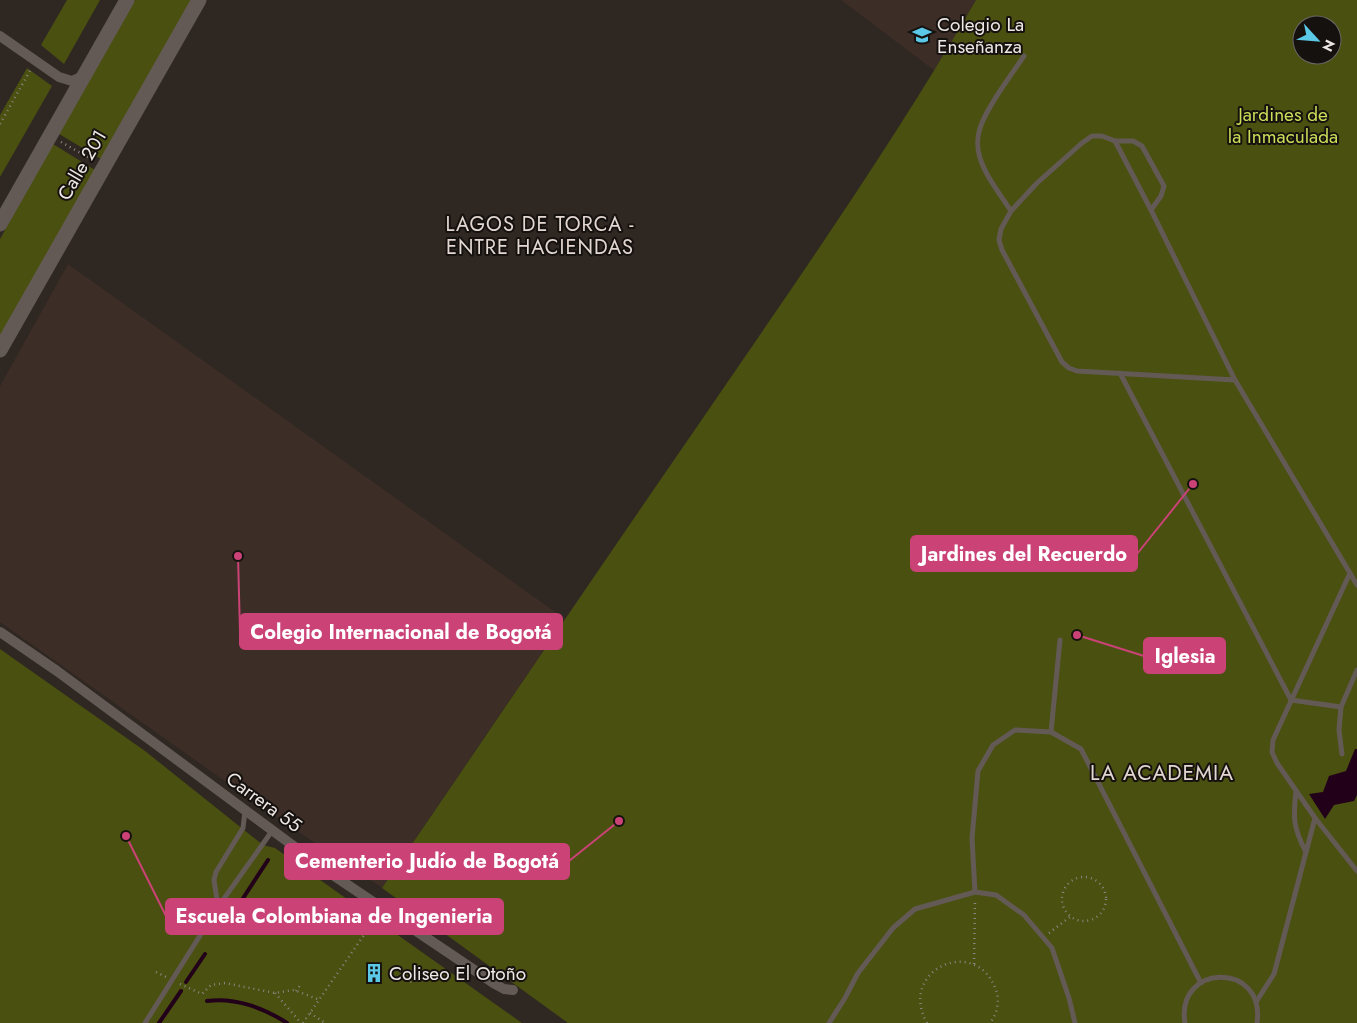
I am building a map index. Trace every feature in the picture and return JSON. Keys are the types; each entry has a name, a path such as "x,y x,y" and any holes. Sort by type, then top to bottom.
{"main road":[{"path":"0,224 127,0"},
{"name":"Calle 201","path":"0,350 199,0"}],"street":[{"path":"0,36 59,77 72,81 84,76"},
{"name":"Carrera 55","path":"0,632 57,671 330,873 495,984 504,989 513,990"}],"lane":[{"path":"1011,211 986,172 977,142 980,128 988,111 1024,56"},
{"path":"1151,210 1161,196 1164,186 1142,146 1133,141 1115,141 1102,136 1092,136 1036,183 1011,211 1001,229 999,240 1002,250 1062,362 1069,368 1077,371 1235,380"},
{"path":"1115,141 1235,380 1357,585"},
{"path":"1120,373 1291,700"},
{"path":"1350,573 1273,740 1272,752 1277,763 1315,818 1357,871"},
{"path":"1052,732 1060,640"},
{"path":"1342,754 1339,730 1341,707 1357,670"},
{"path":"1291,700 1341,707"},
{"path":"975,892 972,838 978,771 993,745 1015,730 1052,732 1081,749 1201,983"},
{"path":"1296,790 1293,817 1299,839 1306,852"},
{"path":"218,907 214,880 216,872 243,828 245,811"},
{"path":"1256,1002 1274,974 1315,818"},
{"path":"145,1023 218,907 272,831"},
{"path":"829,1023 858,973 893,928 915,909 975,892 996,895 1024,915 1052,948 1069,998 1075,1023"},
{"path":"1185,1023 1184,1010 1186,1000 1192,990 1211,978 1222,976 1244,984 1252,992 1258,1014 1257,1023"}],"path":[{"path":"0,124 33,66"},
{"path":"56,139 98,164"},
{"path":"1082,877 1096,880 1105,892 1105,906 1102,912 1090,921 1076,921 1070,917 1062,905 1063,890 1068,883 1082,877"},
{"path":"974,964 975,892"},
{"path":"1043,937 1070,917"},
{"path":"275,993 302,1023 366,932"},
{"path":"927,1023 922,1014 919,1001 921,989 927,977 937,968 948,963 961,961 974,964 985,971 993,981 997,993 998,1006 990,1023"},
{"path":"202,994 211,985 225,983 275,993 302,992 319,1000"},
{"path":"296,991 301,984"},
{"path":"310,1013 325,1023"}],"shaded area":[{"name":"Colegio La Enseñanza","path":"841,0 976,0 935,71"},
{"path":"68,264 565,619 382,888 253,801 0,622 0,386"},
{"path":"1355,749 1357,749 1357,795 1354,801 1334,805 1325,819 1309,794 1323,792 1329,776 1346,771"}],"green space":[{"path":"67,0 100,0 64,64 41,45"},
{"path":"135,0 192,0 101,159 59,134"},
{"name":"Jardines de la Inmaculada","path":"976,0 1357,0 1357,1023 568,1023 382,888 803,272 909,110"},
{"path":"27,68 52,86 0,177 0,115"},
{"path":"53,144 95,170 0,338 0,239"},
{"path":"0,649 145,751 263,845 275,848 522,1023 0,1023"}],"waterway":[{"path":"236,909 268,860"},
{"path":"186,982 205,954"},
{"path":"159,1023 181,991"},
{"path":"207,1001 239,1002 259,1008 287,1023"}],"place":[{"name":"Colegio La Enseñanza","path":"922,35"},
{"name":"Jardines del Recuerdo","path":"1193,484"},
{"name":"Colegio Internacional de Bogotá","path":"238,556"},
{"name":"Iglesia","path":"1077,635"},
{"name":"Cementerio Judío de Bogotá","path":"619,821"},
{"name":"Escuela Colombiana de Ingenieria","path":"126,836"},
{"name":"Coliseo El Otoño","path":"374,973"}],"district":[{"name":"LAGOS DE TORCA - ENTRE HACIENDAS","path":"540,236"},
{"name":"LA ACADEMIA","path":"1162,773"}]}
